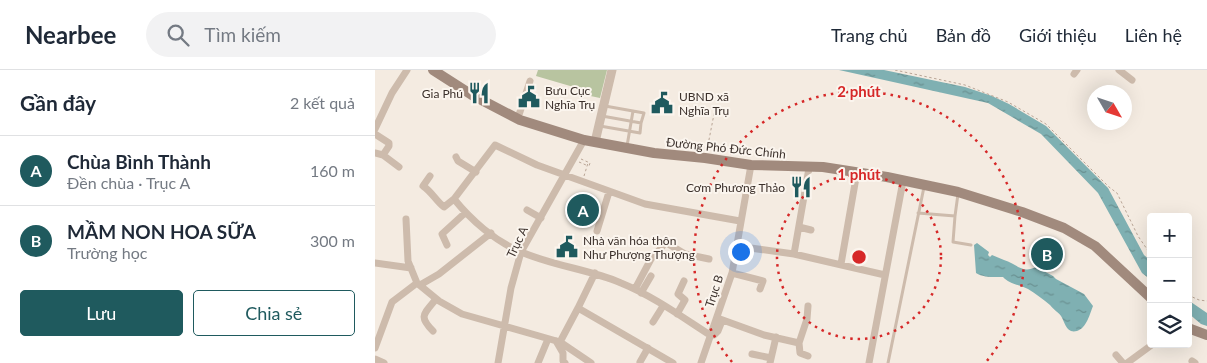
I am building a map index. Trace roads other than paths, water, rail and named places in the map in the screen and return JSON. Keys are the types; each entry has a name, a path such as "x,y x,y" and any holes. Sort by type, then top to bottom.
{"main road":[{"name":"Đường Phó Đức Chính","path":"433,70 472,95 518,118 584,140 627,149 751,165 823,167 857,172 958,192 1022,212 1064,228 1095,246 1147,294"},
{"path":"1192,329 1207,335"}],"street":[{"path":"375,129 407,70"},
{"path":"595,142 612,70"},
{"path":"1119,70 1132,80"},
{"path":"518,118 530,81"},
{"path":"375,134 389,143 383,156"},
{"name":"Trục A","path":"498,363 511,288 521,252 566,176 584,140"},
{"path":"430,176 423,186 444,207 455,200 495,146 537,165 645,204 740,221"},
{"path":"375,153 399,167"},
{"path":"456,157 458,161 476,172"},
{"name":"Trục B","path":"701,363 710,335 720,319 732,273 751,165"},
{"path":"794,254 809,168"},
{"path":"841,264 857,172"},
{"path":"869,363 903,181"},
{"path":"597,231 609,192"},
{"path":"455,200 465,213 508,246 521,252 595,273 638,291 710,335"},
{"path":"527,210 541,218"},
{"path":"447,245 442,234 465,213"},
{"path":"406,219 408,261 419,284 436,299 462,314 554,341 591,363"},
{"path":"799,227 811,230"},
{"path":"375,348 392,302 419,284 439,274 491,233"},
{"path":"638,291 651,259 665,242 685,254 709,259"},
{"path":"736,246 794,254 885,275"},
{"path":"375,263 411,268"},
{"path":"538,363 578,308 595,273"},
{"path":"732,273 763,281 761,289"},
{"path":"638,291 651,276"},
{"path":"677,314 685,300 678,294 684,281"},
{"path":"433,331 424,322 423,318 436,299"},
{"path":"653,322 663,306"},
{"path":"808,306 807,319 799,343 801,354 808,356"},
{"path":"578,308 673,363"},
{"path":"720,319 776,338 799,343"},
{"path":"752,354 771,361 776,338"},
{"path":"554,341 563,354 564,362"},
{"path":"640,362 648,348"},
{"path":"1116,355 1125,363 1147,348"},
{"path":"375,359 385,363"}],"lane":[{"path":"599,126 640,133 644,113 604,106"},
{"path":"627,149 633,111"},
{"path":"601,116 641,123"},
{"path":"888,363 924,185"},
{"path":"958,192 953,242 971,245"},
{"path":"918,213 955,216"}],"water":[{"path":"839,70 884,70 965,87 1009,104 1046,126 1108,188 1147,258 1147,277 1142,273 1098,193 1041,134 988,103"},
{"path":"977,243 989,252 988,255 990,257 992,255 1023,269 1036,267 1084,294 1093,306 1088,320 1083,327 1077,331 1070,331 1059,314 1028,289 1011,283 1003,277 979,275 976,273 974,245"},
{"path":"1192,303 1207,313 1207,326 1201,324 1192,316"}],"place":[{"name":"Gia Phú","path":"479,93"},
{"name":"Bưu Cục Nghĩa Trụ","path":"529,97"},
{"name":"UBND xã Nghĩa Trụ","path":"662,103"},
{"name":"Cơm Phương Thảo","path":"801,187"},
{"name":"Chùa Bình Thành","path":"583,210"},
{"name":"Nhà văn hóa thôn Như Phượng Thượng","path":"567,247"},
{"name":"MẦM NON HOA SỮA","path":"1047,254"}]}
